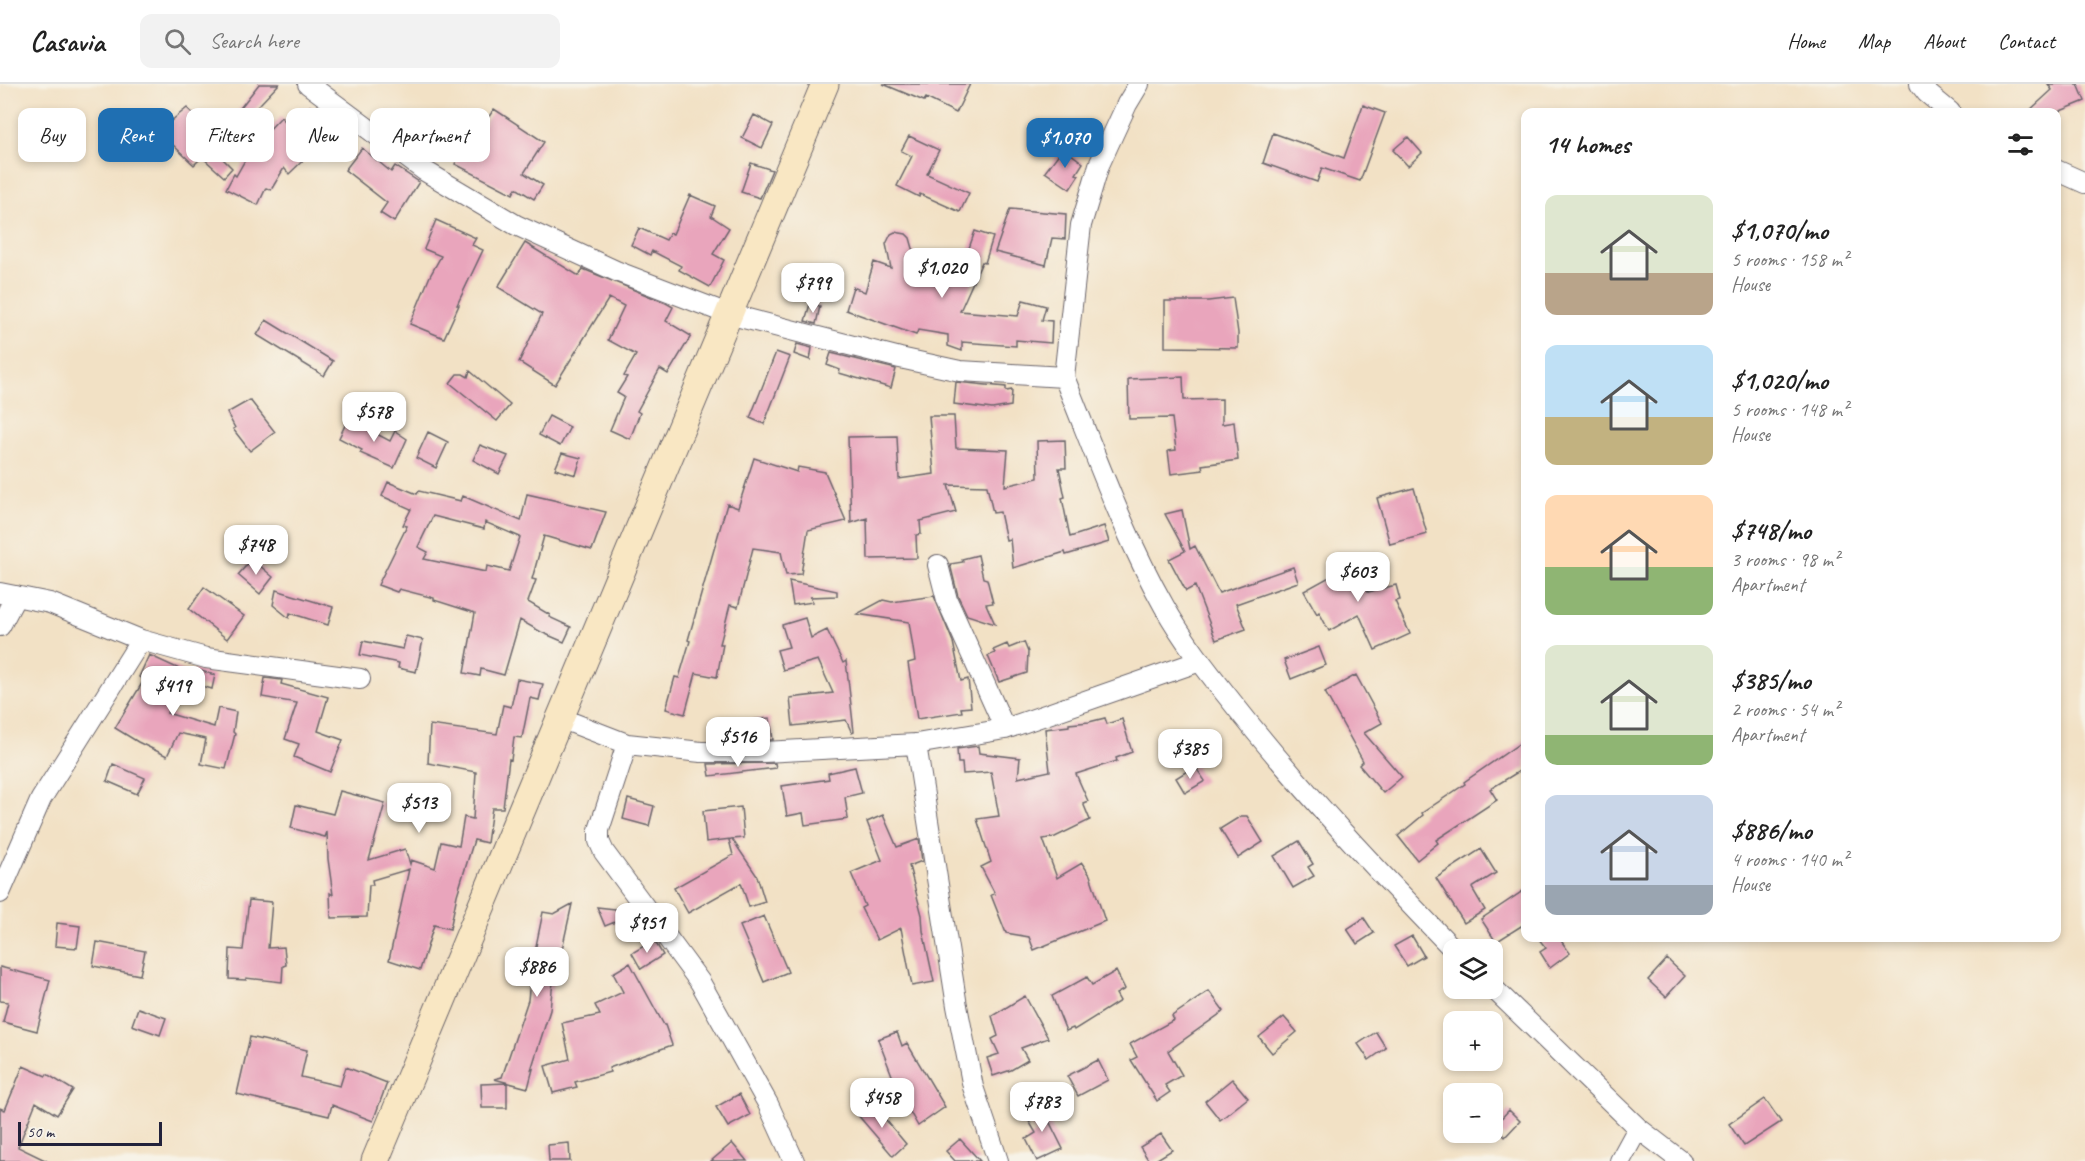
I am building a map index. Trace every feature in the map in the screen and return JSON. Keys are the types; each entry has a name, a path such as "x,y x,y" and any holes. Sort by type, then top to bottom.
{"main road":[{"path":"375,1161 825,84"}],"street":[{"path":"308,84 425,171 516,225 616,271 728,314 900,358 960,371 1064,377"},
{"path":"1139,84 1127,104 1099,165 1081,225 1064,377 1132,542 1164,607 1200,661 1253,728 1347,838 1443,939"},
{"path":"1920,84 1945,108"},
{"path":"2061,172 2085,183"},
{"path":"938,565 947,600 1005,729"},
{"path":"0,626 8,595 50,603 141,640 206,658 360,680"},
{"path":"0,893 41,799 141,640"},
{"path":"560,718 627,744 701,752 787,751 916,744 1005,729 1200,661"},
{"path":"627,744 599,830 599,841 604,852 700,982 768,1104 794,1161"},
{"path":"916,744 957,1006 973,1087 998,1161"},
{"path":"1503,998 1638,1128 1681,1161"},
{"path":"1620,1161 1638,1128"}],"building":[{"path":"259,84 279,84 256,108 240,108"},
{"path":"883,84 970,84 956,113 926,98 924,101"},
{"path":"2048,84 2078,84 2085,101 2061,111 2061,108 2032,108 2052,90"},
{"path":"1363,105 1385,113 1360,181 1322,168 1317,182 1263,163 1273,133 1344,158"},
{"path":"186,109 186,157 174,146 174,119"},
{"path":"494,109 544,142 524,173 543,185 534,199 516,188 513,194 455,164 456,162 490,162 490,115"},
{"path":"754,115 773,125 762,148 742,138"},
{"path":"281,117 286,122 286,162 301,162 289,174 284,168 271,190 266,188 258,205 226,189 244,162 274,162 274,124"},
{"path":"909,136 939,150 927,174 969,193 960,212 897,186 912,156 901,151"},
{"path":"1408,137 1422,153 1408,166 1393,150"},
{"path":"362,148 370,155 370,162 379,162 391,172 395,166 419,182 394,222 380,213 387,203 345,170 351,162 358,162 358,153"},
{"path":"1063,148 1083,163 1070,189 1045,172"},
{"path":"208,162 226,162 232,168 224,177"},
{"path":"751,163 772,170 760,198 741,192"},
{"path":"690,195 715,206 711,216 729,228 713,254 724,260 710,287 679,270 681,266 652,251 650,255 631,245 639,228 666,240 670,233 673,234"},
{"path":"1010,209 1066,214 1065,239 1052,238 1046,265 995,252"},
{"path":"436,220 476,238 472,245 483,250 444,338 410,324 441,256 424,249"},
{"path":"975,231 993,237 985,263 982,262 960,311 1018,316 1023,300 1046,306 1042,320 1052,321 1051,343 1016,340 1016,346 962,342 962,351 948,346 948,335 918,330 916,335 846,310 853,287 865,292 874,262 891,268 886,244 891,234 895,232 906,234 910,238 914,252 960,274"},
{"path":"525,243 579,276 583,269 666,303 673,307 666,321 691,336 668,374 660,369 637,411 640,413 630,439 610,430 624,397 617,393 636,355 608,340 624,306 609,298 555,385 519,362 542,314 498,287"},
{"path":"1233,298 1238,348 1165,347 1165,301 1208,301"},
{"path":"810,304 820,306 816,324 805,321"},
{"path":"266,320 333,361 324,376 257,335"},
{"path":"797,344 812,348 810,360 794,354"},
{"path":"776,352 790,357 764,424 750,418"},
{"path":"831,353 896,369 891,388 839,373 840,370 827,365"},
{"path":"470,371 510,405 497,421 450,383 457,374 468,377"},
{"path":"1183,377 1184,400 1222,399 1222,424 1234,422 1238,460 1202,465 1203,470 1171,474 1168,451 1176,450 1172,418 1129,419 1128,379"},
{"path":"956,382 1006,387 1006,391 1012,390 1011,406 992,409 954,404"},
{"path":"250,400 275,432 250,451 233,429 235,428 227,413"},
{"path":"549,416 570,427 560,446 539,435"},
{"path":"929,416 954,416 956,448 1008,450 1005,486 1038,478 1037,441 1065,440 1066,468 1059,468 1070,537 1104,526 1109,542 1066,555 1065,552 1013,568 1010,539 1006,540 1000,512 993,513 987,486 948,485 956,512 920,521 921,534 916,535 917,558 868,559 867,518 851,523 848,437 897,436 899,479 934,474"},
{"path":"348,419 390,441 395,431 407,439 394,468 360,453 362,450 339,438"},
{"path":"428,432 448,442 436,468 416,458"},
{"path":"480,445 508,456 499,474 473,460"},
{"path":"562,453 581,458 576,475 555,469"},
{"path":"754,458 797,472 798,467 825,472 846,521 808,530 801,574 786,575 781,552 753,548 738,607 730,605 720,644 723,644 717,677 696,673 685,714 666,709 675,677 679,678 727,504 738,508"},
{"path":"388,482 417,494 419,491 461,501 463,496 521,521 527,494 606,512 592,550 544,536 532,579 536,580 528,602 550,615 549,617 571,627 564,642 520,620 504,675 481,669 480,676 464,673 475,613 434,600 434,598 399,589 397,592 378,585 407,526 403,525 411,509 382,496","holes":["433,516 484,529 485,522 520,537 509,571 487,566 486,572 424,559 428,552 418,547"]},
{"path":"1414,488 1427,534 1390,544 1377,498"},
{"path":"1182,510 1190,549 1195,546 1219,593 1293,567 1298,582 1236,604 1246,629 1216,640 1195,586 1186,591 1169,559 1185,551 1165,514"},
{"path":"1352,553 1368,592 1396,585 1400,600 1395,601 1410,634 1375,650 1359,614 1329,631 1304,591 1335,574 1330,562"},
{"path":"978,555 983,578 987,579 993,603 986,604 995,624 967,615 958,596 950,564 963,562 962,559"},
{"path":"252,559 273,577 260,594 238,575"},
{"path":"789,581 837,591 837,596 810,597 813,602 793,605"},
{"path":"204,587 244,616 227,639 189,609"},
{"path":"276,590 333,607 328,625 290,613 289,618 273,605"},
{"path":"934,596 953,642 961,681 968,679 971,707 961,708 962,712 917,719 908,663 915,661 909,622 857,614 883,600 892,602"},
{"path":"805,618 811,638 827,630 843,663 846,661 854,732 852,733 846,720 793,726 790,698 833,693 818,660 783,670 777,650 789,647 782,625"},
{"path":"406,636 423,640 416,672 398,668 399,663 360,655 363,641 403,649"},
{"path":"1024,642 1028,652 1027,673 999,682 988,656 995,653 993,650 1007,644 1009,648"},
{"path":"1319,647 1326,665 1291,679 1284,660"},
{"path":"149,655 186,672 167,713 214,727 218,708 236,712 233,732 235,734 226,769 201,764 206,739 178,733 167,756 115,728 144,680 139,677"},
{"path":"194,669 215,675 212,689 190,683"},
{"path":"1356,675 1382,723 1364,733 1402,777 1383,793 1359,765 1363,761 1325,692"},
{"path":"265,678 282,680 281,684 328,697 318,731 343,740 330,772 294,757 299,744 285,739 297,703 262,697"},
{"path":"517,679 543,684 539,700 530,698 522,738 514,737 503,808 492,808 487,843 474,840 457,895 450,929 434,925 420,970 389,960 409,869 372,880 373,885 369,885 367,917 331,918 330,893 333,895 327,832 325,837 291,828 296,805 333,814 340,791 385,803 369,860 405,849 410,864 411,860 435,868 441,842 459,846 464,817 473,819 476,772 428,763 430,725 497,734 503,705 511,707"},
{"path":"770,718 773,740 729,740 731,722"},
{"path":"1105,718 1107,724 1122,719 1132,752 1116,758 1117,761 1076,774 1088,801 1083,803 1090,820 1055,837 1043,839 1057,878 1082,863 1090,875 1105,921 1034,950 1029,937 1006,933 991,895 995,894 981,867 991,862 977,819 999,816 991,772 963,774 962,763 958,763 957,749 978,746 979,753 1020,758 1018,778 1050,771 1045,729"},
{"path":"1521,742 1521,770 1490,789 1497,800 1436,840 1438,843 1417,860 1398,836 1423,815 1422,813 1465,784 1464,782"},
{"path":"775,763 776,768 710,776 708,764"},
{"path":"113,764 145,778 137,794 107,781"},
{"path":"1195,766 1205,781 1185,793 1176,778"},
{"path":"855,767 862,793 845,797 848,819 805,825 803,813 787,816 782,786 829,779 828,773"},
{"path":"628,799 654,806 649,826 623,819"},
{"path":"741,807 744,838 732,839 757,876 765,902 749,907 741,883 688,913 674,888 733,855 729,840 731,839 706,842 703,811"},
{"path":"883,815 897,847 919,839 922,861 909,866 922,915 923,931 934,982 912,986 901,928 877,940 861,908 865,906 851,873 882,860 867,822"},
{"path":"1241,816 1247,816 1263,842 1238,858 1220,829"},
{"path":"1299,841 1313,864 1308,867 1314,876 1293,888 1274,856"},
{"path":"1481,849 1496,873 1472,888 1485,910 1464,923 1436,878"},
{"path":"1521,892 1521,926 1501,939 1494,939 1481,919"},
{"path":"249,900 272,902 268,948 284,947 286,965 283,966 282,982 246,978 246,980 229,979 230,949 243,950"},
{"path":"572,904 557,972 554,971 550,1010 531,1070 533,1069 528,1088 494,1079 502,1077 528,1000 531,970 543,912 554,914"},
{"path":"597,907 633,911 635,914 605,926"},
{"path":"764,916 788,972 764,982 740,926"},
{"path":"1364,918 1374,933 1357,944 1347,929"},
{"path":"57,923 80,926 77,948 55,946"},
{"path":"1412,936 1424,956 1407,966 1394,946"},
{"path":"654,940 663,955 641,969 632,953"},
{"path":"97,942 145,951 140,975 93,966"},
{"path":"1541,942 1562,942 1570,953 1550,968 1540,952 1546,948"},
{"path":"1667,959 1685,976 1666,997 1648,980"},
{"path":"630,963 665,1025 672,1045 609,1068 610,1072 575,1082 577,1087 553,1093 545,1066 570,1059 562,1023 600,1015 595,1005 623,992 613,973"},
{"path":"0,967 50,980 37,1031 3,1022 8,1002 0,1001"},
{"path":"1116,971 1125,989 1116,994 1120,1001 1074,1030 1073,1028 1066,1031 1052,996 1087,977 1092,985"},
{"path":"1209,991 1224,1011 1168,1051 1182,1075 1165,1085 1170,1092 1157,1101 1131,1060 1137,1057 1130,1044 1174,1020 1172,1016"},
{"path":"1025,996 1048,1038 1021,1048 1028,1060 1011,1070 993,1076 987,1058 999,1054 992,1039 998,1036 992,1016"},
{"path":"138,1008 166,1018 160,1035 132,1025"},
{"path":"1284,1017 1297,1032 1272,1053 1259,1037"},
{"path":"897,1032 902,1046 907,1043 945,1107 918,1126 898,1091 878,1039"},
{"path":"1376,1032 1386,1048 1369,1060 1358,1044"},
{"path":"250,1037 307,1050 301,1077 340,1086 346,1067 387,1083 373,1121 332,1105 329,1116 237,1094"},
{"path":"1098,1060 1108,1080 1078,1096 1067,1076"},
{"path":"23,1066 46,1076 47,1074 73,1090 57,1115 36,1102 18,1147 47,1161 0,1161 0,1108 5,1110"},
{"path":"1232,1079 1248,1098 1220,1120 1205,1101"},
{"path":"507,1083 507,1108 482,1108 481,1084"},
{"path":"739,1094 750,1115 728,1127 716,1107"},
{"path":"1765,1099 1781,1122 1744,1146 1729,1124"},
{"path":"1039,1101 1063,1149 1037,1161 1026,1139 1036,1133 1023,1111"},
{"path":"871,1102 906,1144 893,1156 857,1114"},
{"path":"1509,1110 1520,1121 1505,1137 1503,1135 1503,1116"},
{"path":"1161,1134 1172,1150 1154,1161 1149,1161 1140,1147"},
{"path":"960,1139 980,1161 955,1161 946,1151"},
{"path":"569,1143 570,1161 549,1161 548,1145"},
{"path":"732,1143 747,1161 711,1161"}]}
